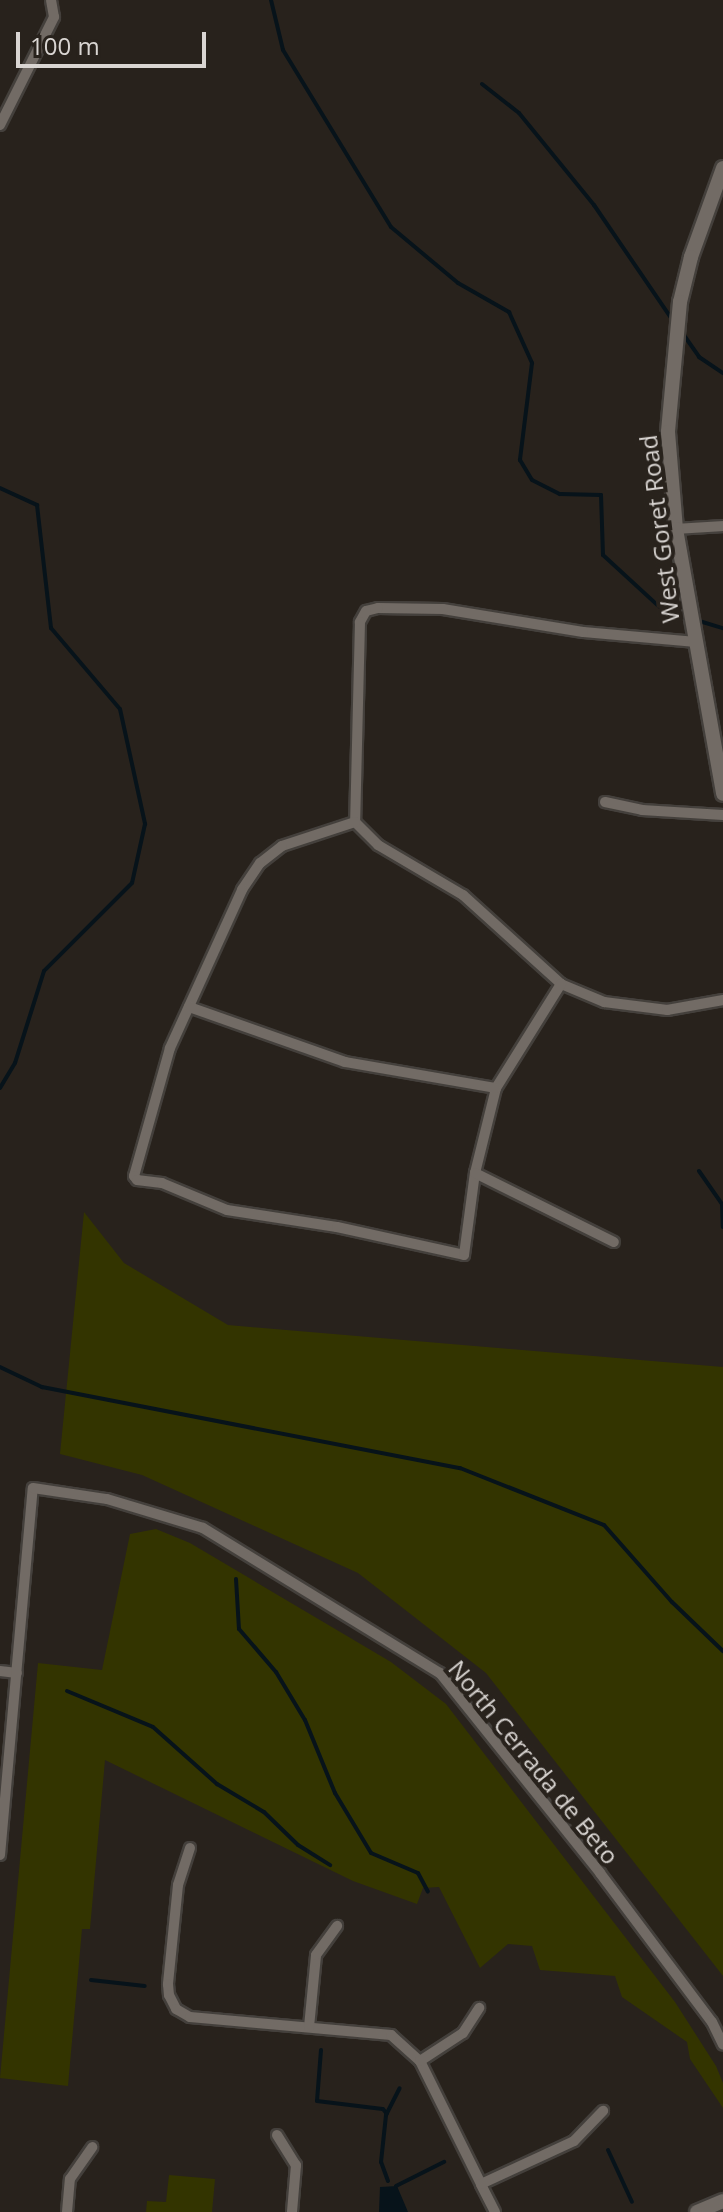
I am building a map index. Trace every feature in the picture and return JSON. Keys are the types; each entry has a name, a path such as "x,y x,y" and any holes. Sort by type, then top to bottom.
{"street":[{"path":"0,125 54,17 51,0"},
{"name":"West Goret Road","path":"723,168 691,257 674,347 668,432 676,529 723,794"},
{"path":"676,529 723,526"},
{"path":"696,642 583,632 443,609 378,608 366,611 360,622 355,822 378,845 463,895 561,984 604,1002 667,1010 723,1000"},
{"path":"605,802 642,810 723,815"},
{"path":"355,822 282,846 260,863 242,890 170,1048 134,1176 143,1182 162,1183 227,1210 337,1227 464,1255 475,1173 496,1088 561,984"},
{"path":"189,1007 345,1062 496,1088"},
{"path":"475,1173 614,1242"},
{"name":"North Cerrada de Beto","path":"17,1673 33,1488 107,1499 203,1528 440,1673 600,1873 712,2022 723,2045"},
{"path":"0,1671 17,1673 0,1855"},
{"path":"190,1848 178,1885 168,1984 169,1995 176,2009 190,2017 391,2035 420,2061 495,2212"},
{"path":"309,2027 316,1955 337,1926"},
{"path":"420,2061 463,2033 479,2008"},
{"path":"481,2184 574,2141 603,2111"},
{"path":"277,2135 296,2165 292,2212"},
{"path":"67,2212 70,2179 92,2147"},
{"path":"697,2212 723,2201"}],"shaded area":[{"path":"84,1212 124,1263 228,1325 723,1367 723,1976 486,1673 358,1573 142,1475 60,1454"},
{"path":"156,1529 190,1543 391,1662 446,1704 675,2002 716,2066 723,2083 723,2108 690,2059 687,2042 622,1997 615,1976 540,1970 532,1946 508,1944 480,1968 439,1887 423,1888 417,1904 353,1881 105,1760 90,1929 82,1929 68,2086 0,2078 38,1663 102,1670 130,1534"},
{"path":"169,2175 215,2179 212,2212 146,2212 147,2201 166,2202"},
{"path":"397,2186 408,2212 379,2212 380,2187"}],"waterway":[{"path":"271,0 283,50 391,227 458,283 509,312 532,363 520,460 532,480 560,494 601,495 603,555 665,612 687,618"},
{"path":"482,84 519,113 594,205 673,321"},
{"path":"681,331 699,357 723,373"},
{"path":"0,488 37,505 51,628 120,709 145,824 132,883 44,971 15,1063 0,1088"},
{"path":"696,620 723,628"},
{"path":"699,1171 722,1204 723,1227"},
{"path":"0,1367 42,1387 460,1468 604,1525 672,1602 723,1651"},
{"path":"236,1579 239,1629 276,1672 305,1720 335,1793 371,1853 418,1873 428,1892"},
{"path":"67,1691 153,1727 217,1784 264,1812 298,1845 330,1865"},
{"path":"91,1980 145,1986"},
{"path":"321,2050 317,2101 383,2109 387,2114"},
{"path":"388,2181 381,2162 386,2115 400,2088"},
{"path":"608,2150 632,2202"},
{"path":"396,2186 444,2162"}]}
